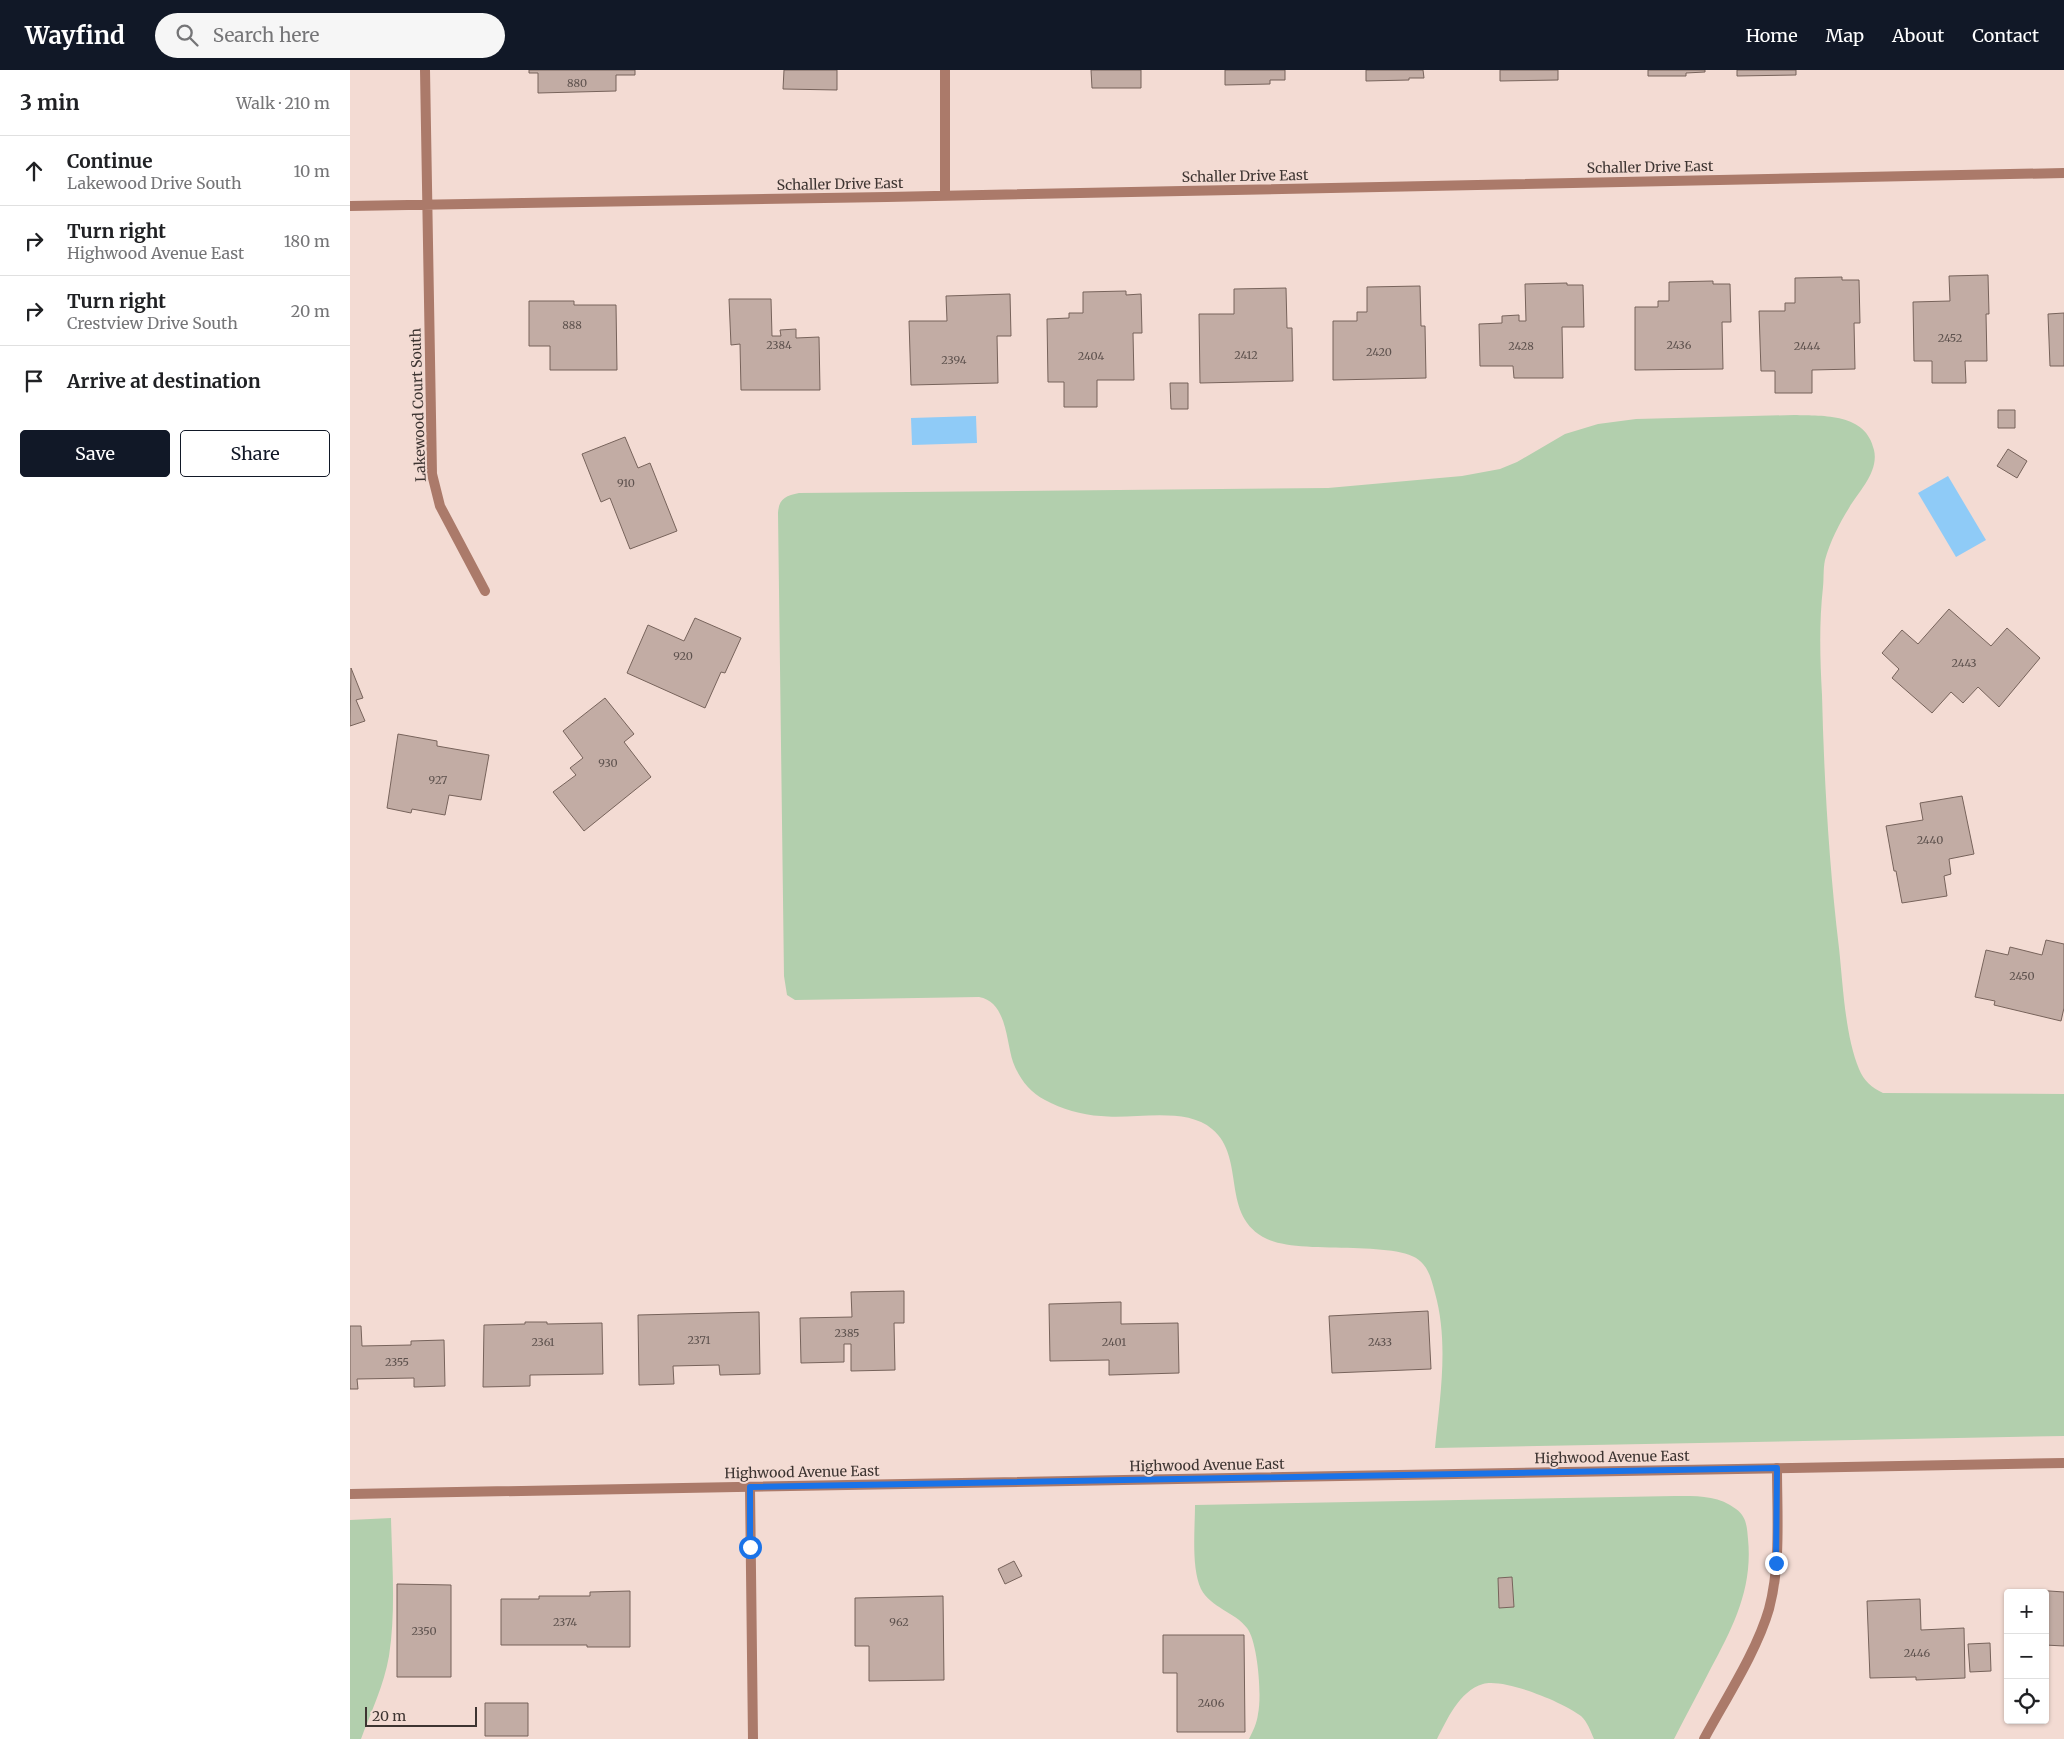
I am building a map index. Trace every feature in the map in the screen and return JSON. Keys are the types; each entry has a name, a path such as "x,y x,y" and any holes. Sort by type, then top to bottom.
{"street":[{"name":"Lakewood Court South","path":"425,70 434,484 440,506 485,591"},
{"path":"945,196 946,70"},
{"name":"Schaller Drive East","path":"350,206 2064,173"},
{"name":"Highwood Avenue East","path":"350,1494 2064,1463"},
{"path":"1704,1739 1756,1642 1768,1611 1774,1582 1776,1555 1777,1468"},
{"path":"750,1487 753,1739"}],"green space":[{"path":"1794,415 1830,417 1853,423 1862,429 1869,438 1875,458 1871,474 1842,520 1827,553 1824,567 1820,627 1824,758 1830,853 1845,1010 1854,1056 1866,1080 1871,1086 1883,1093 2064,1094 2064,1436 1435,1448 1441,1390 1442,1331 1430,1277 1423,1264 1412,1256 1374,1249 1283,1244 1267,1239 1252,1229 1243,1216 1238,1202 1229,1155 1222,1141 1212,1129 1201,1122 1173,1116 1114,1117 1079,1113 1039,1097 1029,1089 1018,1074 1000,1014 988,1000 979,997 795,1000 787,995 784,976 778,513 784,498 799,493 1328,488 1462,476 1500,469 1517,462 1565,434 1598,424 1636,419"},
{"path":"1699,1496 1715,1499 1729,1504 1740,1512 1746,1523 1749,1557 1744,1591 1734,1622 1674,1739 1594,1739 1585,1721 1572,1710 1533,1692 1505,1684 1493,1683 1483,1684 1475,1688 1461,1699 1437,1739 1249,1739 1256,1724 1259,1706 1258,1670 1254,1645 1247,1628 1211,1601 1201,1589 1195,1559 1195,1505"},
{"path":"391,1518 393,1604 387,1667 361,1739 350,1739 350,1520"}],"water":[{"path":"976,416 977,443 912,445 911,418"},
{"path":"1948,476 1986,540 1956,557 1918,493"}],"building":[{"path":"529,70 635,70 635,75 616,75 616,91 538,93 538,73 529,73"},
{"path":"784,70 837,70 837,90 783,89"},
{"path":"1091,70 1141,70 1141,88 1092,88"},
{"path":"1225,70 1285,70 1285,80 1270,80 1270,84 1225,85"},
{"path":"1366,70 1423,70 1424,78 1366,81"},
{"path":"1500,70 1558,70 1558,80 1500,81"},
{"path":"1648,70 1705,70 1705,72 1686,73 1686,76 1648,76"},
{"path":"1737,70 1796,70 1796,75 1737,76"},
{"path":"1988,275 1989,314 1986,314 1987,361 1965,361 1966,383 1932,383 1932,361 1914,361 1913,302 1950,301 1949,276"},
{"path":"1842,277 1842,280 1859,280 1860,323 1854,323 1855,369 1812,370 1812,393 1775,393 1775,371 1761,371 1759,311 1785,311 1785,303 1795,303 1795,278"},
{"path":"1713,281 1713,284 1730,284 1731,322 1722,322 1723,369 1635,370 1635,307 1658,307 1658,301 1669,301 1669,282"},
{"path":"1567,283 1567,285 1583,285 1584,327 1562,327 1563,378 1514,378 1513,366 1480,366 1479,324 1502,323 1502,316 1519,315 1519,321 1526,321 1525,284"},
{"path":"1420,286 1421,326 1425,326 1426,378 1333,380 1333,321 1357,321 1357,312 1367,312 1367,287"},
{"path":"1286,288 1287,328 1292,328 1293,381 1200,383 1199,314 1234,314 1234,289"},
{"path":"1126,291 1126,295 1141,294 1142,333 1133,333 1134,380 1097,380 1097,407 1064,407 1064,382 1048,382 1047,319 1069,318 1069,313 1083,313 1083,292"},
{"path":"1010,294 1011,336 997,336 998,383 911,385 909,321 947,321 946,296"},
{"path":"729,299 771,299 772,336 781,336 780,330 796,329 796,338 819,337 820,390 741,390 740,344 731,345"},
{"path":"529,301 574,301 574,305 616,305 617,370 550,370 550,346 529,346"},
{"path":"2064,313 2064,366 2050,366 2048,314"},
{"path":"1170,383 1188,383 1188,409 1171,409"},
{"path":"1998,410 2015,410 2015,428 1998,428"},
{"path":"625,437 638,468 650,463 677,531 630,549 610,498 601,502 582,454"},
{"path":"2008,449 2027,461 2017,478 1997,466"},
{"path":"1949,609 1991,646 2007,628 2040,658 1999,707 1978,687 1963,703 1951,692 1932,713 1892,678 1899,669 1882,653 1902,630 1918,644"},
{"path":"695,618 741,638 725,673 721,672 705,708 627,673 648,625 684,641"},
{"path":"351,668 363,698 356,700 365,721 350,726"},
{"path":"605,698 634,734 624,742 651,777 584,831 553,792 576,775 570,768 583,758 563,731"},
{"path":"398,734 437,741 437,746 489,755 481,800 449,795 445,815 412,809 411,813 387,808"},
{"path":"1962,796 1974,854 1949,859 1951,874 1944,876 1947,896 1902,903 1886,826 1923,820 1920,803"},
{"path":"2046,940 2064,944 2064,1008 2061,1021 1994,1005 1995,1001 1975,997 1986,950 2008,955 2010,947 2042,955"},
{"path":"904,1291 904,1323 894,1323 895,1370 851,1371 851,1344 844,1344 844,1362 801,1363 800,1318 852,1317 851,1292"},
{"path":"1121,1302 1121,1324 1178,1323 1179,1373 1109,1375 1109,1360 1050,1361 1049,1304"},
{"path":"1428,1311 1431,1369 1332,1373 1329,1316"},
{"path":"759,1312 760,1374 720,1375 719,1365 673,1366 674,1384 639,1385 638,1315"},
{"path":"525,1322 547,1322 547,1324 602,1323 603,1374 530,1375 530,1386 483,1387 484,1325 525,1324"},
{"path":"350,1326 361,1326 362,1346 411,1345 411,1341 444,1340 445,1386 414,1387 414,1378 357,1379 358,1389 350,1389"},
{"path":"1014,1561 1022,1576 1005,1584 998,1569"},
{"path":"1512,1577 1514,1607 1499,1608 1498,1578"},
{"path":"397,1584 451,1585 451,1677 397,1677"},
{"path":"630,1591 630,1647 501,1645 501,1599 539,1599 539,1596 590,1596 590,1592"},
{"path":"2049,1591 2064,1592 2064,1646 2049,1645"},
{"path":"943,1596 944,1680 869,1681 869,1646 855,1646 855,1598"},
{"path":"1920,1599 1921,1630 1964,1628 1965,1678 1916,1680 1916,1677 1870,1678 1867,1601"},
{"path":"1163,1635 1244,1635 1245,1732 1177,1732 1177,1673 1163,1673"},
{"path":"1990,1643 1991,1671 1970,1672 1968,1644"},
{"path":"485,1703 528,1703 528,1736 485,1736"}],"route":[{"path":"750,1547 750,1487 1777,1468 1776,1563"}]}
